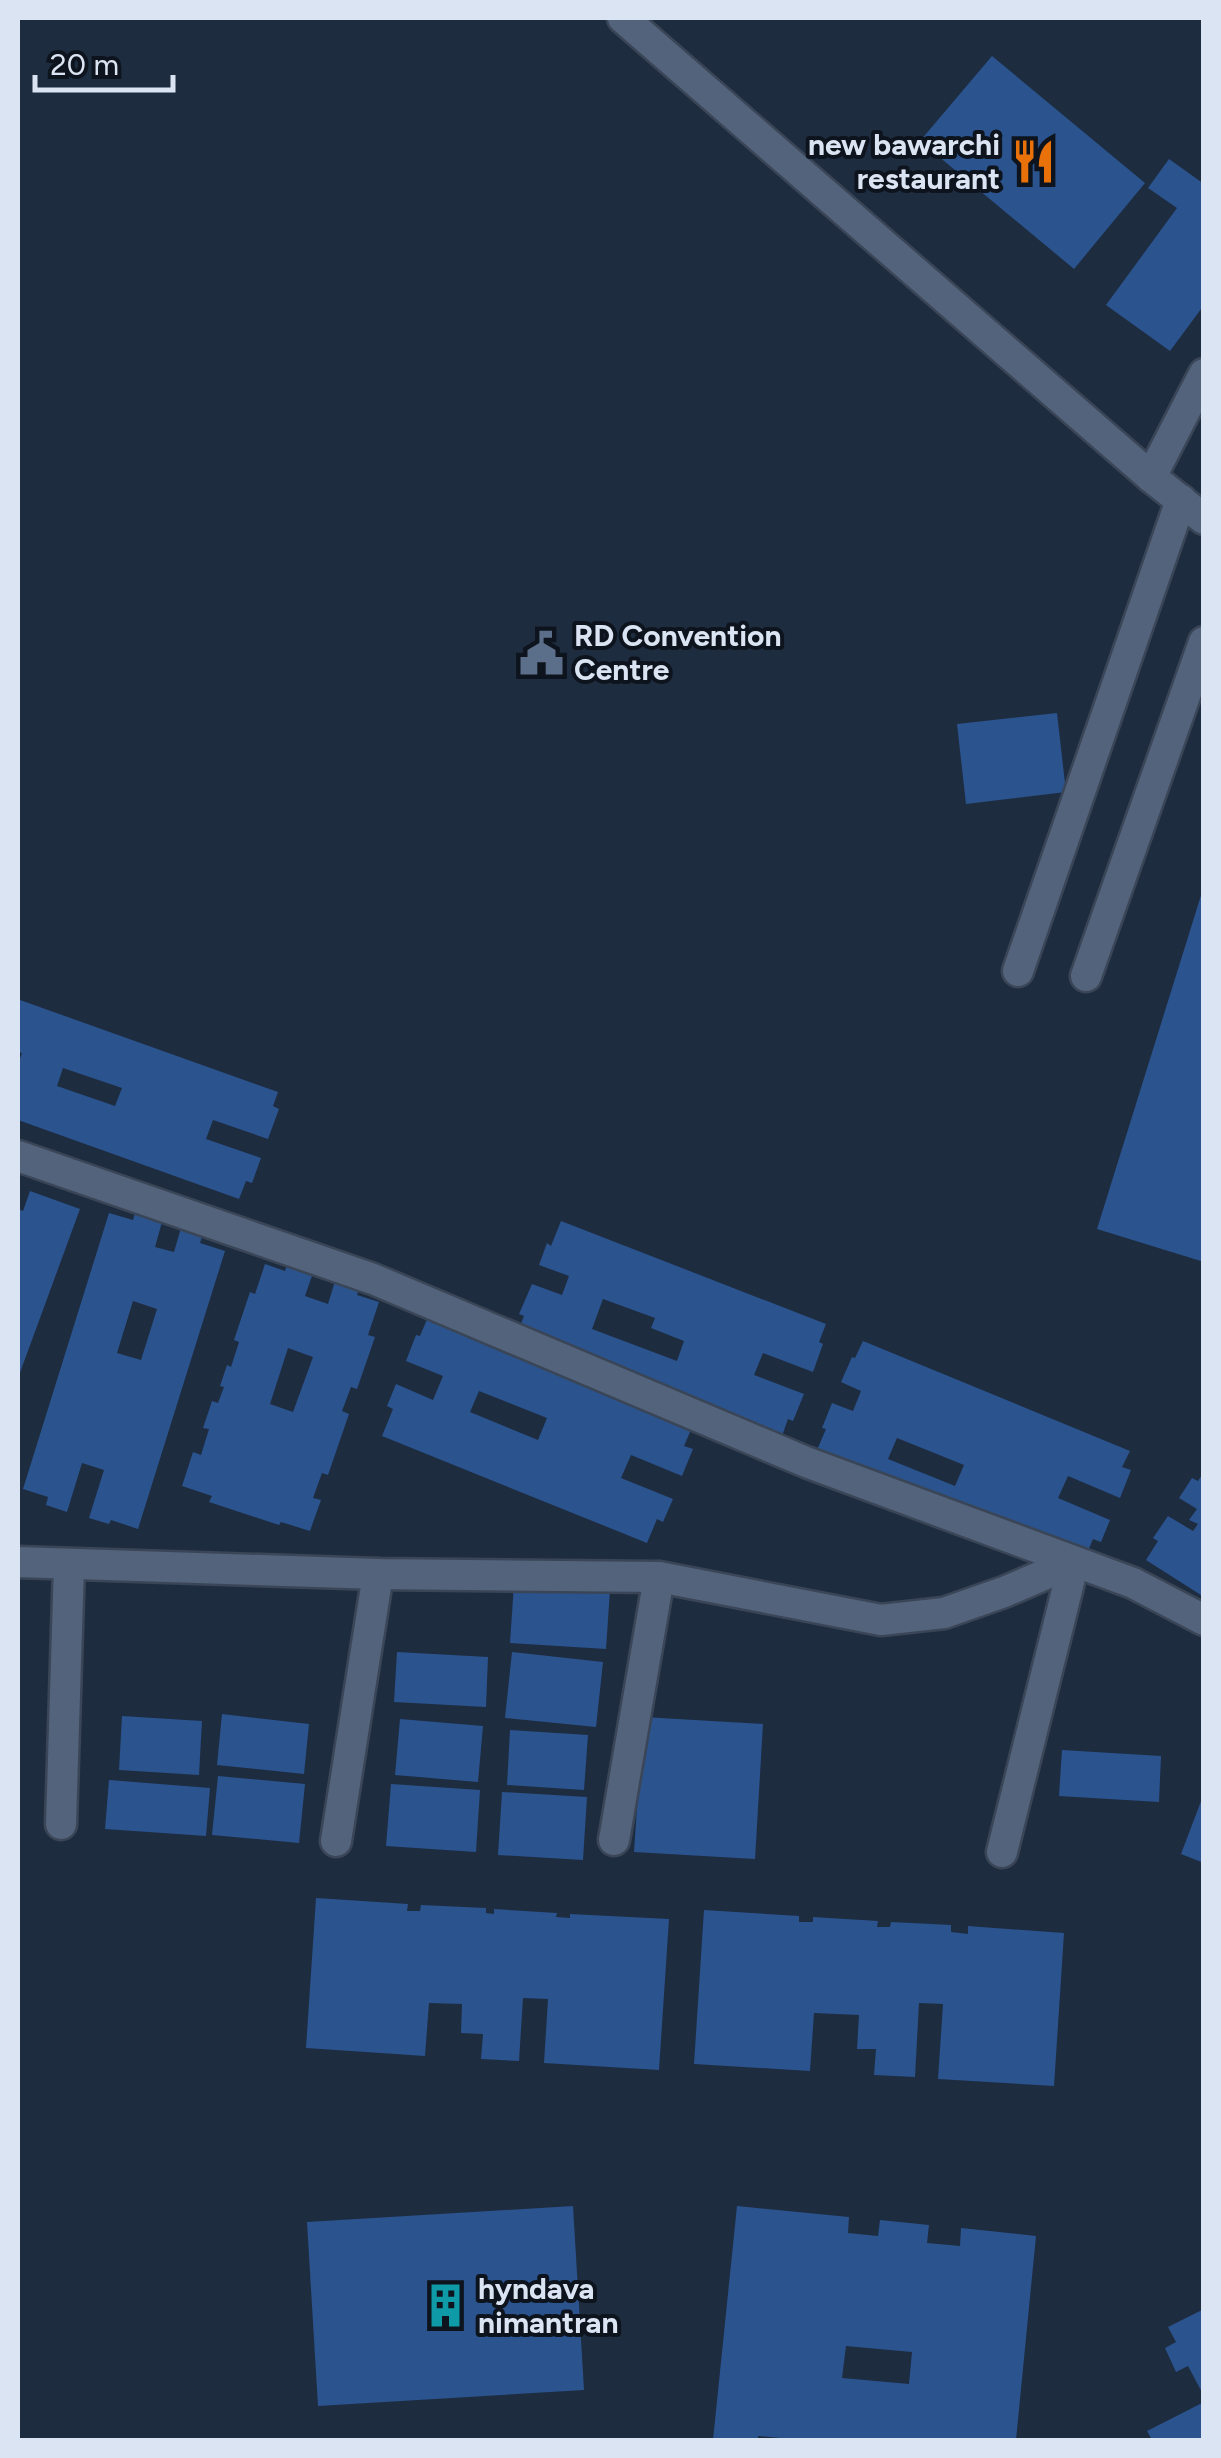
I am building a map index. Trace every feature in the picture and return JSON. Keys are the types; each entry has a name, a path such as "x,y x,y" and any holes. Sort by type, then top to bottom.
{"street":[{"path":"623,18 1192,509 1018,971"},
{"path":"1151,477 1204,374"},
{"path":"1086,976 1204,642"},
{"path":"18,1156 373,1279 806,1462 1134,1582 1204,1620"},
{"path":"18,1562 378,1574 659,1577 882,1620 944,1612 1074,1562"},
{"path":"1002,1852 1074,1562"},
{"path":"61,1824 69,1565"},
{"path":"336,1841 378,1574"},
{"path":"614,1840 659,1577"}],"building":[{"name":"new bawarchi restaurant","path":"992,56 1145,183 1074,269 920,141"},
{"path":"1169,159 1204,184 1204,305 1170,351 1106,305 1177,208 1148,188"},
{"path":"1057,713 1066,792 966,804 957,724"},
{"path":"1204,889 1204,1262 1097,1229"},
{"path":"20,1000 278,1092 273,1106 279,1109 268,1139 213,1120 206,1139 261,1158 252,1183 246,1181 239,1199 18,1120 18,1064 22,1053 18,1052","holes":["63,1068 122,1088 115,1106 57,1086"]},
{"path":"30,1191 80,1209 18,1378 18,1209 23,1211"},
{"path":"109,1213 133,1220 135,1213 162,1222 155,1247 174,1252 181,1228 203,1234 200,1243 225,1251 138,1529 89,1518 104,1470 82,1463 67,1512 46,1505 48,1497 23,1489","holes":["133,1301 157,1309 141,1360 117,1353"]},
{"path":"561,1221 826,1324 813,1372 763,1353 754,1375 804,1394 782,1436 517,1334 524,1316 519,1314 532,1284 562,1295 569,1276 539,1265 547,1243 551,1246","holes":["603,1299 655,1318 651,1328 684,1341 677,1361 592,1329"]},
{"path":"288,1262 314,1270 305,1296 328,1304 336,1278 360,1285 357,1295 379,1302 368,1335 375,1337 357,1389 351,1387 342,1411 349,1414 328,1475 322,1473 313,1498 321,1500 310,1531 209,1502 212,1496 182,1486 193,1452 201,1455 209,1429 203,1428 212,1401 218,1403 227,1365 231,1367 239,1342 234,1340 250,1292 255,1294 265,1264 285,1271","holes":["288,1348 313,1357 293,1412 270,1404"]},
{"path":"428,1317 693,1425 684,1446 693,1449 682,1476 631,1455 621,1478 673,1499 663,1522 657,1519 647,1543 382,1436 393,1409 387,1406 396,1384 433,1400 443,1376 406,1361 416,1335 420,1336","holes":["479,1391 547,1418 538,1440 470,1412"]},
{"path":"863,1341 1130,1451 1122,1467 1131,1470 1120,1498 1068,1476 1058,1498 1110,1520 1101,1542 1093,1539 1084,1560 817,1450 832,1403 853,1411 861,1391 841,1382 852,1357 855,1358","holes":["897,1438 964,1465 955,1486 888,1459"]},
{"path":"1204,1472 1204,1597 1146,1560 1158,1541 1153,1538 1168,1516 1193,1531 1198,1524 1189,1520 1197,1509 1179,1498 1192,1478 1198,1481"},
{"path":"514,1584 610,1590 606,1649 510,1643"},
{"path":"397,1652 488,1657 486,1707 394,1702"},
{"path":"512,1652 603,1662 596,1727 505,1718"},
{"path":"222,1714 309,1724 304,1774 217,1765"},
{"path":"122,1716 202,1721 199,1775 119,1770"},
{"path":"643,1717 763,1724 755,1859 634,1852"},
{"path":"400,1719 483,1726 478,1782 395,1775"},
{"path":"510,1730 588,1735 584,1790 507,1785"},
{"path":"1062,1750 1161,1756 1159,1802 1059,1796"},
{"path":"218,1776 305,1784 299,1843 212,1835"},
{"path":"109,1780 210,1788 206,1836 105,1829"},
{"path":"391,1784 480,1790 476,1852 386,1846"},
{"path":"502,1792 587,1797 583,1860 498,1855"},
{"path":"1204,1796 1204,1863 1181,1854"},
{"path":"316,1898 408,1904 407,1911 420,1911 421,1905 486,1908 486,1913 494,1914 494,1909 557,1913 556,1917 570,1918 570,1914 669,1919 659,2070 544,2063 548,1999 523,1998 519,2061 481,2059 483,2034 461,2033 462,2004 429,2003 425,2056 306,2048"},
{"path":"704,1910 799,1916 799,1922 813,1922 813,1917 878,1921 877,1927 890,1927 891,1922 951,1925 951,1932 968,1934 968,1926 1064,1933 1054,2086 938,2079 943,2004 919,2003 915,2077 874,2075 876,2049 857,2049 859,2015 814,2013 810,2071 694,2064"},
{"name":"hyndava nimantran","path":"573,2206 584,2390 318,2406 307,2222"},
{"path":"737,2206 849,2217 848,2233 878,2236 880,2220 929,2225 927,2243 960,2246 961,2228 1036,2236 1016,2440 781,2440 758,2436 758,2440 713,2440","holes":["846,2346 912,2352 909,2384 842,2378"]},
{"path":"1204,2309 1204,2396 1188,2366 1176,2372 1165,2348 1176,2342 1168,2327"},
{"path":"1204,2402 1204,2440 1152,2440 1147,2431"}],"place":[{"name":"new bawarchi restaurant","path":"1033,162"},
{"name":"RD Convention Centre","path":"541,653"},
{"name":"hyndava nimantran","path":"445,2306"}]}
